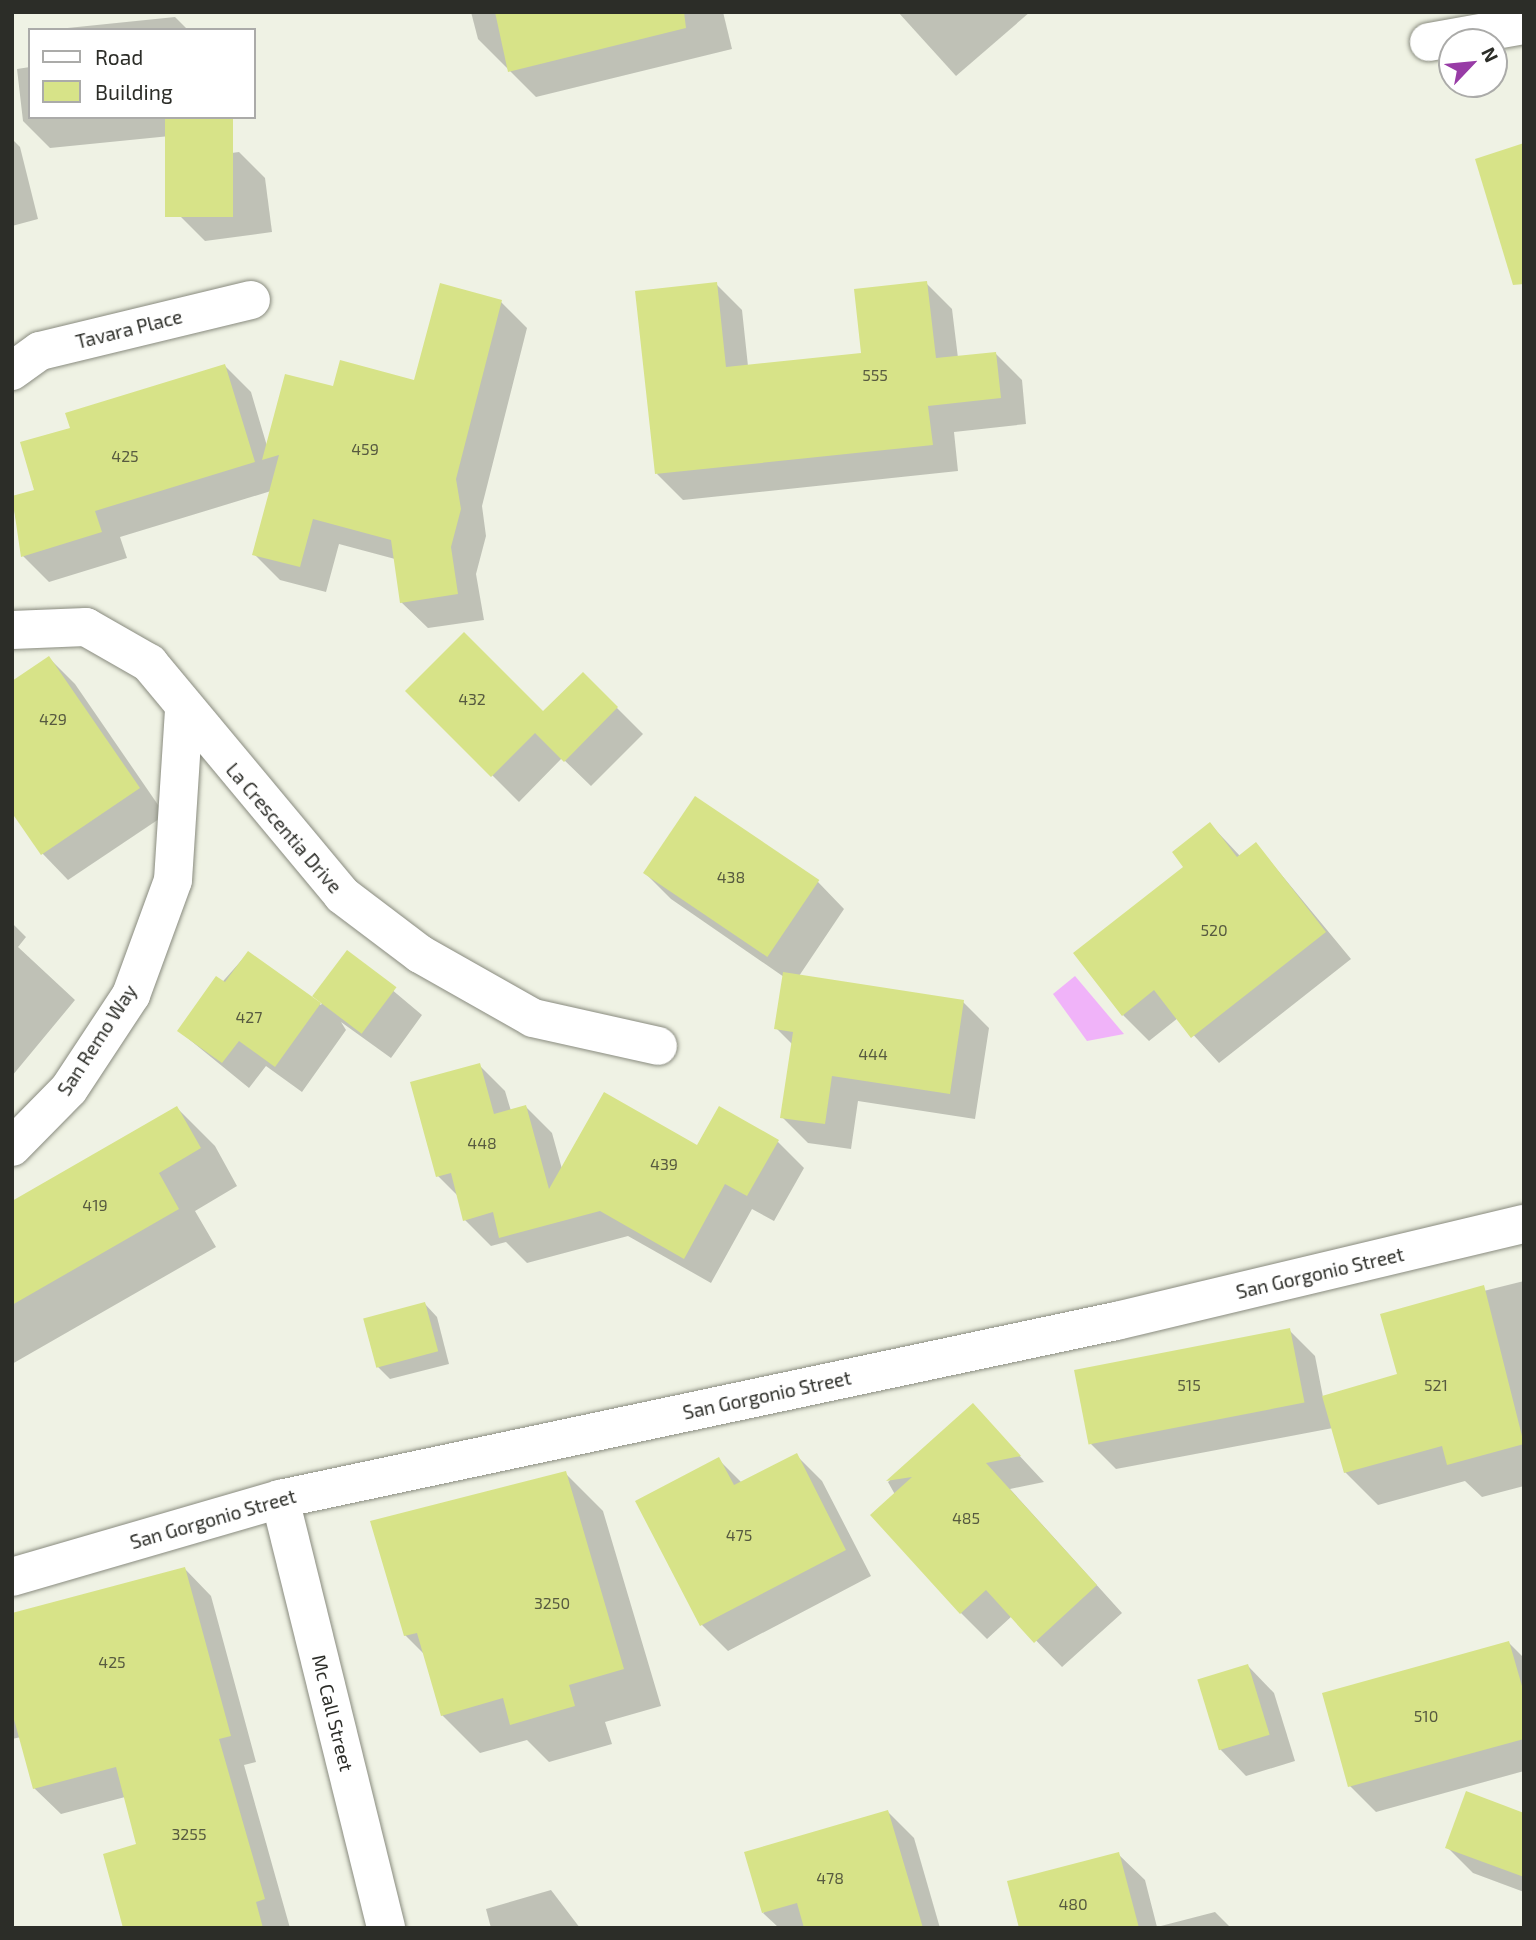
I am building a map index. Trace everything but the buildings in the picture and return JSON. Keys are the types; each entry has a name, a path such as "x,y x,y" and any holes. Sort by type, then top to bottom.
{"street":[{"path":"1429,41 1524,25"},
{"name":"Tavara Place","path":"12,372 40,351 251,300"},
{"name":"La Crescentia Drive","path":"12,629 86,627 149,663 184,711 342,895 419,954 533,1018 658,1046"},
{"name":"San Remo Way","path":"12,1147 69,1089 131,995 173,880 184,711"},
{"name":"San Gorgonio Street","path":"12,1577 280,1499 1116,1321 1524,1224"},
{"name":"Mc Call Street","path":"280,1499 386,1928"}],"shaded area":[{"path":"1075,976 1124,1034 1087,1041 1053,994"}]}
